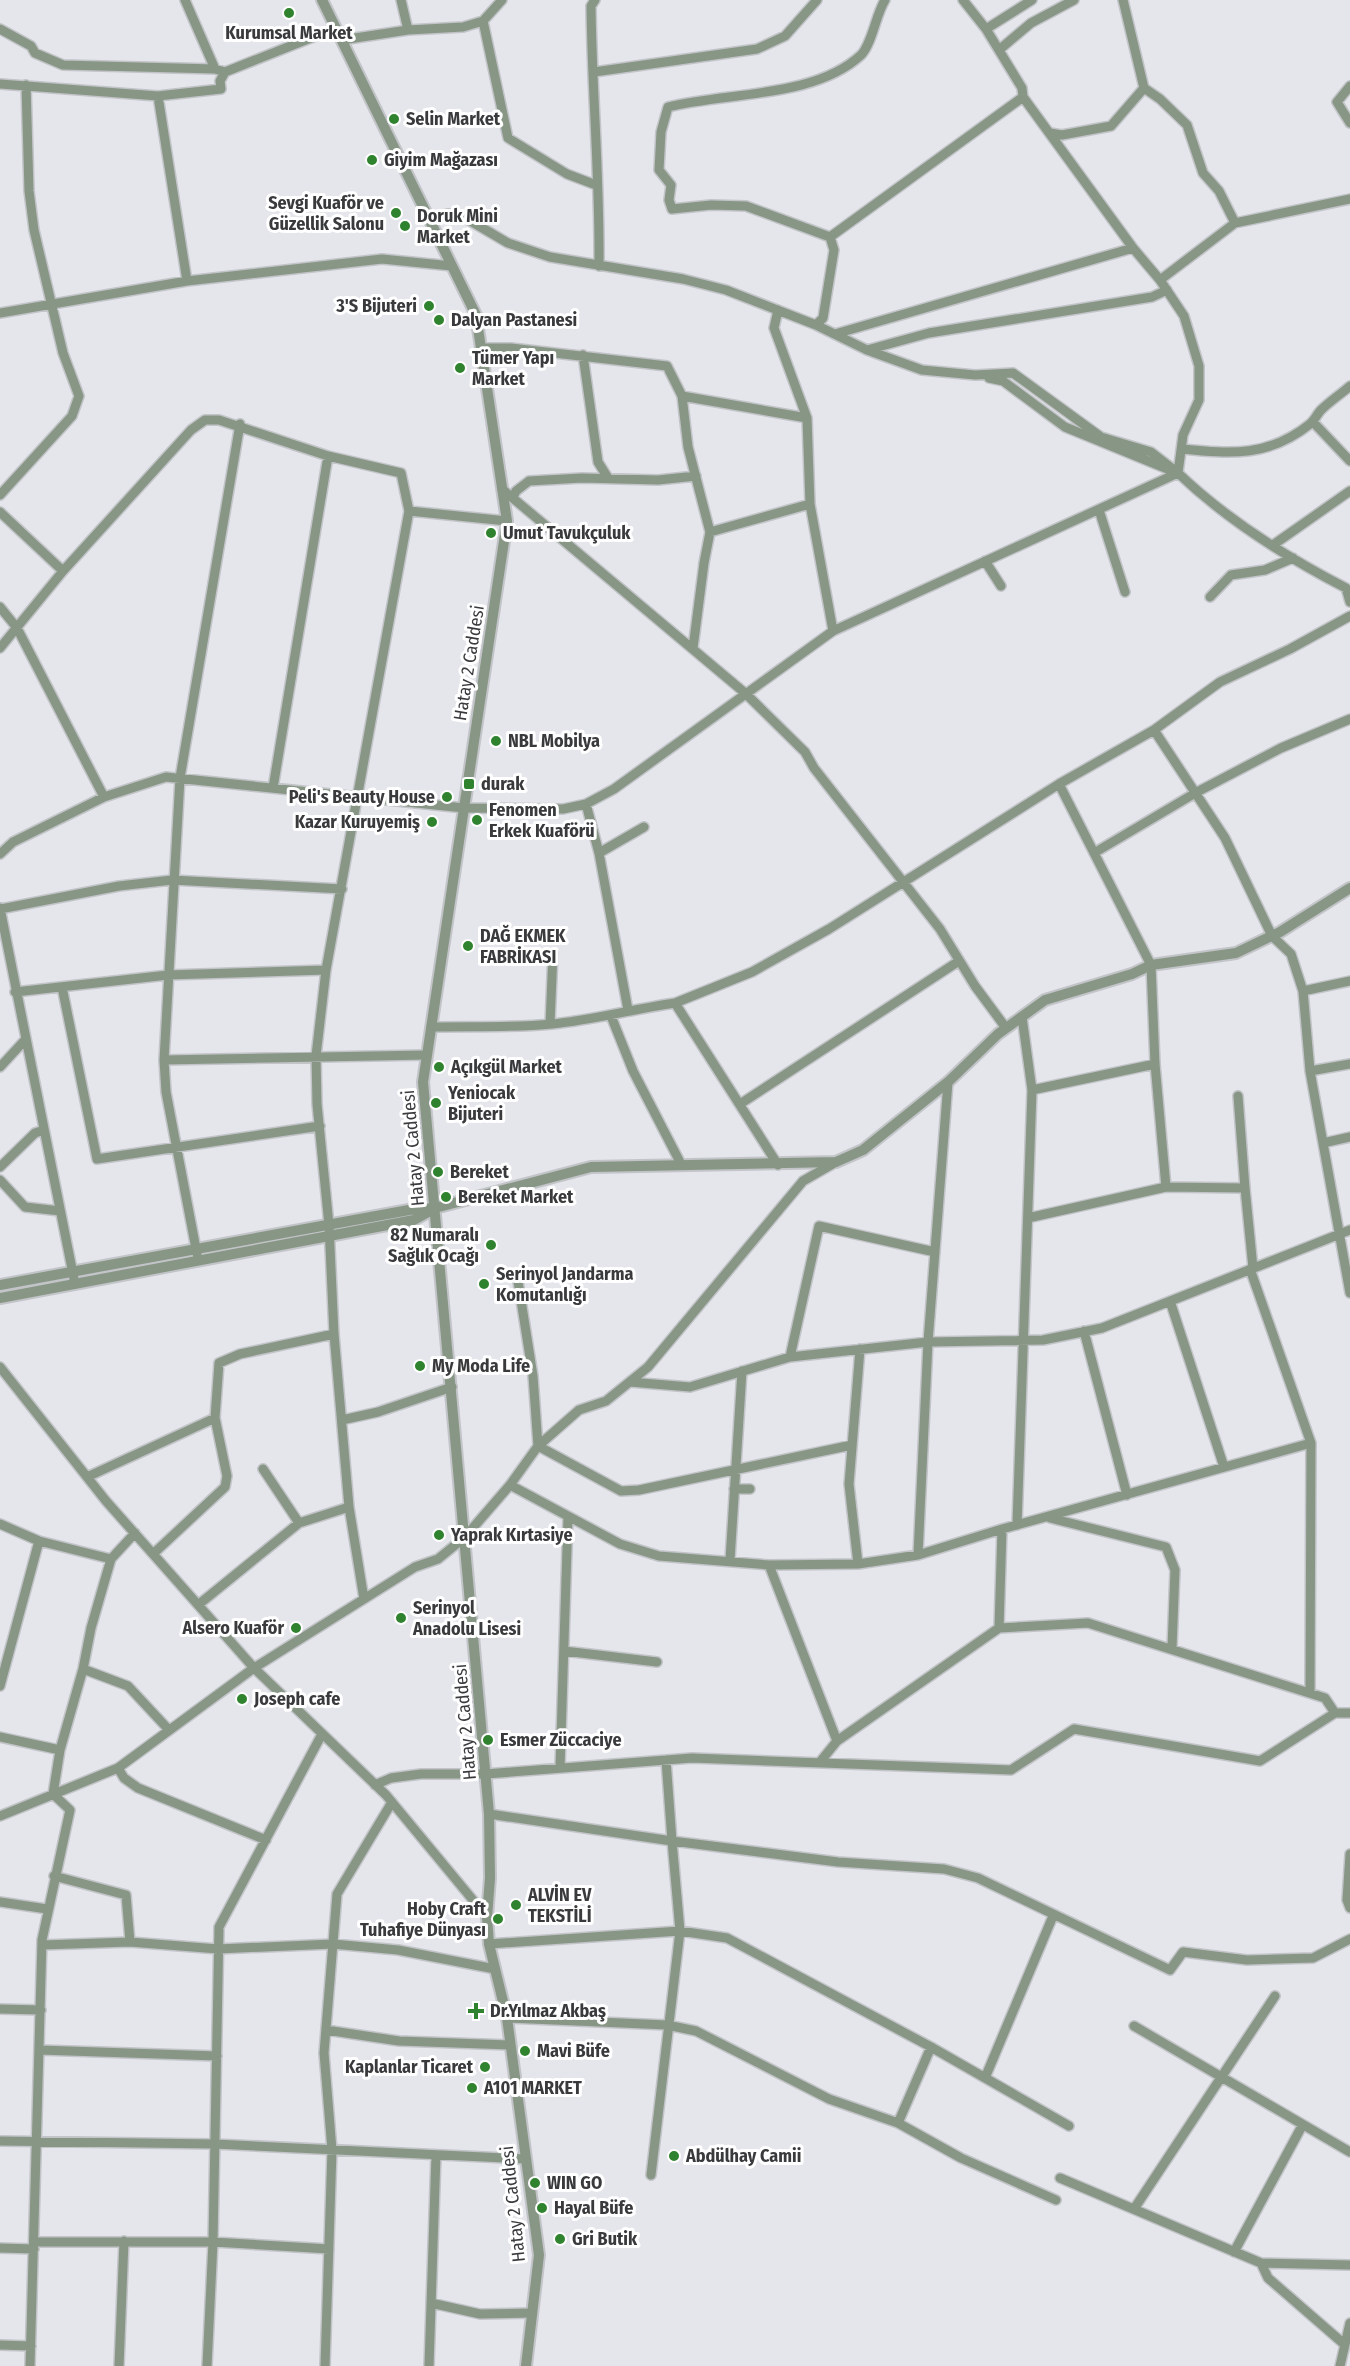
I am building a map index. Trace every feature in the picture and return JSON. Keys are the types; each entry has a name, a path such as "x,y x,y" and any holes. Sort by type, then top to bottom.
{"street":[{"path":"0,84 158,96 221,89 220,70 185,0"},
{"name":"Hatay 2 Caddesi","path":"322,0 476,315 507,521 423,1082 486,1774 489,1814 490,1878 487,1917 489,1944 507,2018 539,2255 526,2366"},
{"path":"401,0 408,30"},
{"path":"342,40 408,30 463,27 483,21 502,0"},
{"path":"595,0 591,6 591,64 594,72 596,185 600,211 599,266"},
{"path":"594,72 757,49 785,36 817,0"},
{"path":"830,237 746,206 711,205 672,209 669,200 671,185 659,170 661,132 668,107 700,99 789,87 832,75 863,53 885,0"},
{"path":"963,0 999,50 1022,88 1023,97 1133,248 1160,280 1184,316 1199,366 1199,400 1183,435 1178,473"},
{"path":"986,29 1032,0"},
{"path":"999,50 1031,23 1074,0"},
{"path":"1123,0 1144,88 1160,99 1187,125 1203,173 1219,191 1235,223"},
{"path":"483,21 508,138 567,174 596,185"},
{"path":"0,29 31,46 36,53 63,65 220,70 336,28"},
{"path":"0,495 72,416 78,402 78,390 63,353 31,211 26,85"},
{"path":"1350,86 1337,102 1350,123"},
{"path":"1050,133 1062,135 1111,126 1144,88"},
{"path":"158,96 187,280"},
{"path":"830,237 1023,97"},
{"path":"1160,280 1235,223 1350,199"},
{"path":"429,220 447,214 462,216 508,243 550,257 683,279 726,290 816,325 867,350 928,374 987,377 1004,381 1065,428 1178,473"},
{"path":"816,325 823,318 834,250 830,237"},
{"path":"835,334 1133,248"},
{"path":"0,313 187,280 382,259 452,266"},
{"path":"867,350 928,333 1152,297 1167,290"},
{"path":"778,310 774,328 807,418 810,504 833,631"},
{"path":"481,348 511,348 667,366 682,396 685,431 710,532 693,648"},
{"path":"867,350 922,370 975,375 1013,373 1101,437 1151,452 1209,502 1293,558 1346,588 1350,602"},
{"path":"582,355 598,462 608,478"},
{"path":"1182,449 1226,453 1255,452 1277,444 1313,422 1320,411 1350,386"},
{"path":"682,396 807,418"},
{"path":"0,648 63,572 198,424 212,419 240,424 328,456 401,473 409,511 326,970 316,1056 329,1225 334,1334 349,1507 364,1599"},
{"path":"1313,422 1350,461"},
{"path":"198,1262 166,1092 164,1060 172,880 180,778 240,424"},
{"path":"273,788 328,456"},
{"path":"0,854 12,842 104,797 166,777 464,808 563,809 586,804 614,789 833,631 1178,473"},
{"path":"513,497 516,491 529,481 608,478 658,480 696,476"},
{"path":"502,489 745,693 805,752 814,768 940,929 1006,1028"},
{"path":"1273,545 1350,491"},
{"path":"710,532 810,504"},
{"path":"1098,510 1125,592"},
{"path":"409,511 507,521"},
{"path":"0,513 63,572"},
{"path":"1210,597 1232,576 1265,570 1293,558"},
{"path":"985,561 1002,586"},
{"path":"0,607 17,628 104,797"},
{"path":"431,1027 550,1024 611,1016 628,1010 675,1003 752,972 829,929 1059,784 1154,730 1220,682 1290,649 1350,616"},
{"path":"1094,853 1197,792 1281,748 1350,719"},
{"path":"1154,730 1197,792 1225,838 1272,936 1291,954 1303,991 1310,1071 1323,1143 1345,1231 1350,1293"},
{"path":"1059,784 1151,965 1155,1064 1166,1187"},
{"path":"586,804 599,853 628,1010"},
{"path":"599,853 645,827"},
{"path":"75,1284 0,909 119,886 172,880 342,889"},
{"path":"0,1816 118,1768 254,1668 416,1567 438,1559 465,1537 510,1485 538,1446 579,1410 606,1401 648,1367 803,1181 863,1149 948,1082 1006,1028 1045,1000 1151,965 1236,953 1272,936 1350,888"},
{"path":"550,1024 553,953"},
{"path":"740,1104 959,960"},
{"path":"15,992 168,975 326,970"},
{"path":"1303,991 1350,981"},
{"path":"62,987 97,1159 177,1149 320,1126"},
{"path":"675,1003 778,1165"},
{"path":"611,1016 633,1071 681,1164"},
{"path":"1017,1525 1032,1090 1022,1017"},
{"path":"0,1067 25,1040"},
{"path":"164,1060 427,1055"},
{"path":"1032,1090 1155,1064"},
{"path":"1310,1071 1350,1064"},
{"path":"918,1555 928,1342 948,1082"},
{"path":"1238,1095 1251,1269 1311,1443 1310,1693"},
{"path":"0,1167 35,1133 44,1130"},
{"path":"1323,1143 1350,1137"},
{"path":"0,1285 409,1210 435,1208 591,1167 681,1164 778,1165 836,1162"},
{"path":"0,1180 26,1207 60,1211"},
{"path":"1028,1218 1166,1187 1245,1188"},
{"path":"0,1298 414,1220 435,1208"},
{"path":"790,1357 819,1226 935,1252"},
{"path":"630,1382 690,1387 790,1357 928,1342 1043,1340 1102,1328 1345,1231"},
{"path":"517,1275 533,1376 538,1446"},
{"path":"1170,1301 1224,1467"},
{"path":"1084,1331 1127,1495"},
{"path":"153,1554 225,1487 227,1476 215,1418 219,1363 240,1354 334,1334"},
{"path":"858,1564 849,1484 861,1349"},
{"path":"0,1367 87,1477 198,1605 254,1668 392,1802 487,1917"},
{"path":"730,1560 742,1371"},
{"path":"342,1420 378,1412 452,1387"},
{"path":"87,1477 215,1418"},
{"path":"510,1485 620,1544 659,1556 730,1560 769,1565 858,1564 918,1555 1002,1529 1311,1443"},
{"path":"538,1446 621,1491 639,1490 852,1445"},
{"path":"263,1470 299,1523"},
{"path":"734,1489 750,1489"},
{"path":"198,1605 299,1523 349,1507"},
{"path":"560,1768 568,1517"},
{"path":"1048,1518 1166,1547 1175,1570 1172,1648"},
{"path":"0,1524 39,1541 111,1559"},
{"path":"999,1628 1002,1529"},
{"path":"53,1794 60,1750 111,1559 135,1533"},
{"path":"0,1686 39,1541"},
{"path":"769,1565 837,1741"},
{"path":"820,1762 837,1741 999,1628 1088,1623 1325,1698 1335,1713"},
{"path":"564,1651 657,1662"},
{"path":"83,1669 128,1686 169,1730"},
{"path":"375,1785 391,1778 422,1774 486,1774 692,1758 1011,1770 1074,1729 1260,1761 1335,1713 1350,1713"},
{"path":"207,2366 213,2242 219,1927 322,1734"},
{"path":"0,1737 60,1750"},
{"path":"651,2175 667,2025 680,1931 666,1760"},
{"path":"118,1768 124,1778 138,1788 266,1840"},
{"path":"30,2366 42,1945 47,1909 70,1810 53,1794"},
{"path":"325,2366 332,2150 324,2053 337,1894 392,1802"},
{"path":"489,1814 672,1841 838,1862 944,1869 978,1878 1053,1916 1170,1970 1183,1952 1247,1960 1313,1958 1350,1939"},
{"path":"1350,1854 1347,1900 1350,1908"},
{"path":"54,1876 126,1895 130,1942"},
{"path":"0,1902 47,1909"},
{"path":"985,2078 1053,1916"},
{"path":"489,1944 680,1931 727,1938 932,2047 1069,2126"},
{"path":"42,1945 130,1942 218,1949 333,1944 398,1950 495,1969"},
{"path":"1134,2209 1275,1996"},
{"path":"0,2009 40,2010"},
{"path":"507,2018 667,2025 696,2031 829,2098 898,2123 961,2158 1056,2200"},
{"path":"1134,2026 1350,2152"},
{"path":"326,2031 399,2041 510,2045"},
{"path":"898,2123 932,2047"},
{"path":"40,2050 217,2056"},
{"path":"1234,2252 1302,2126"},
{"path":"0,2140 215,2144 526,2159"},
{"path":"429,2366 436,2155"},
{"path":"1060,2178 1261,2263 1350,2265"},
{"path":"0,2248 124,2241 213,2242 329,2249"},
{"path":"119,2366 124,2241"},
{"path":"1261,2263 1268,2278 1346,2351"},
{"path":"431,2303 480,2314 531,2313"},
{"path":"1340,2366 1346,2351 1350,2323"},
{"path":"0,2345 31,2346"}],"place":[{"name":"Kurumsal Market","path":"289,13"},
{"name":"Selin Market","path":"394,119"},
{"name":"Giyim Mağazası","path":"372,160"},
{"name":"Sevgi Kuaför ve Güzellik Salonu","path":"396,213"},
{"name":"Doruk Mini Market","path":"405,226"},
{"name":"3'S Bijuteri","path":"429,306"},
{"name":"Dalyan Pastanesi","path":"439,320"},
{"name":"Tümer Yapı Market","path":"460,368"},
{"name":"Umut Tavukçuluk","path":"491,533"},
{"name":"NBL Mobilya","path":"496,741"},
{"name":"durak","path":"469,784"},
{"name":"Peli's Beauty House","path":"447,797"},
{"name":"Fenomen Erkek Kuaförü","path":"477,820"},
{"name":"Kazar Kuruyemiş","path":"432,822"},
{"name":"DAĞ EKMEK FABRİKASI","path":"468,946"},
{"name":"Açıkgül Market","path":"439,1067"},
{"name":"Yeniocak Bijuteri","path":"436,1103"},
{"name":"Bereket","path":"438,1172"},
{"name":"Bereket Market","path":"446,1197"},
{"name":"82 Numaralı Sağlık Ocağı","path":"491,1245"},
{"name":"Serinyol Jandarma Komutanlığı","path":"484,1284"},
{"name":"My Moda Life","path":"420,1366"},
{"name":"Yaprak Kırtasiye","path":"439,1535"},
{"name":"Serinyol Anadolu Lisesi","path":"401,1618"},
{"name":"Alsero Kuaför","path":"296,1628"},
{"name":"Joseph cafe","path":"242,1699"},
{"name":"Esmer Züccaciye","path":"488,1740"},
{"name":"ALVİN EV TEKSTİLİ","path":"516,1905"},
{"name":"Hoby Craft Tuhafiye Dünyası","path":"498,1919"},
{"name":"Dr.Yılmaz Akbaş","path":"476,2011"},
{"name":"Mavi Büfe","path":"525,2051"},
{"name":"Kaplanlar Ticaret","path":"485,2067"},
{"name":"A101 MARKET","path":"472,2088"},
{"name":"Abdülhay Camii","path":"674,2156"},
{"name":"WIN GO","path":"535,2183"},
{"name":"Hayal Büfe","path":"542,2208"},
{"name":"Gri Butik","path":"560,2239"}]}
